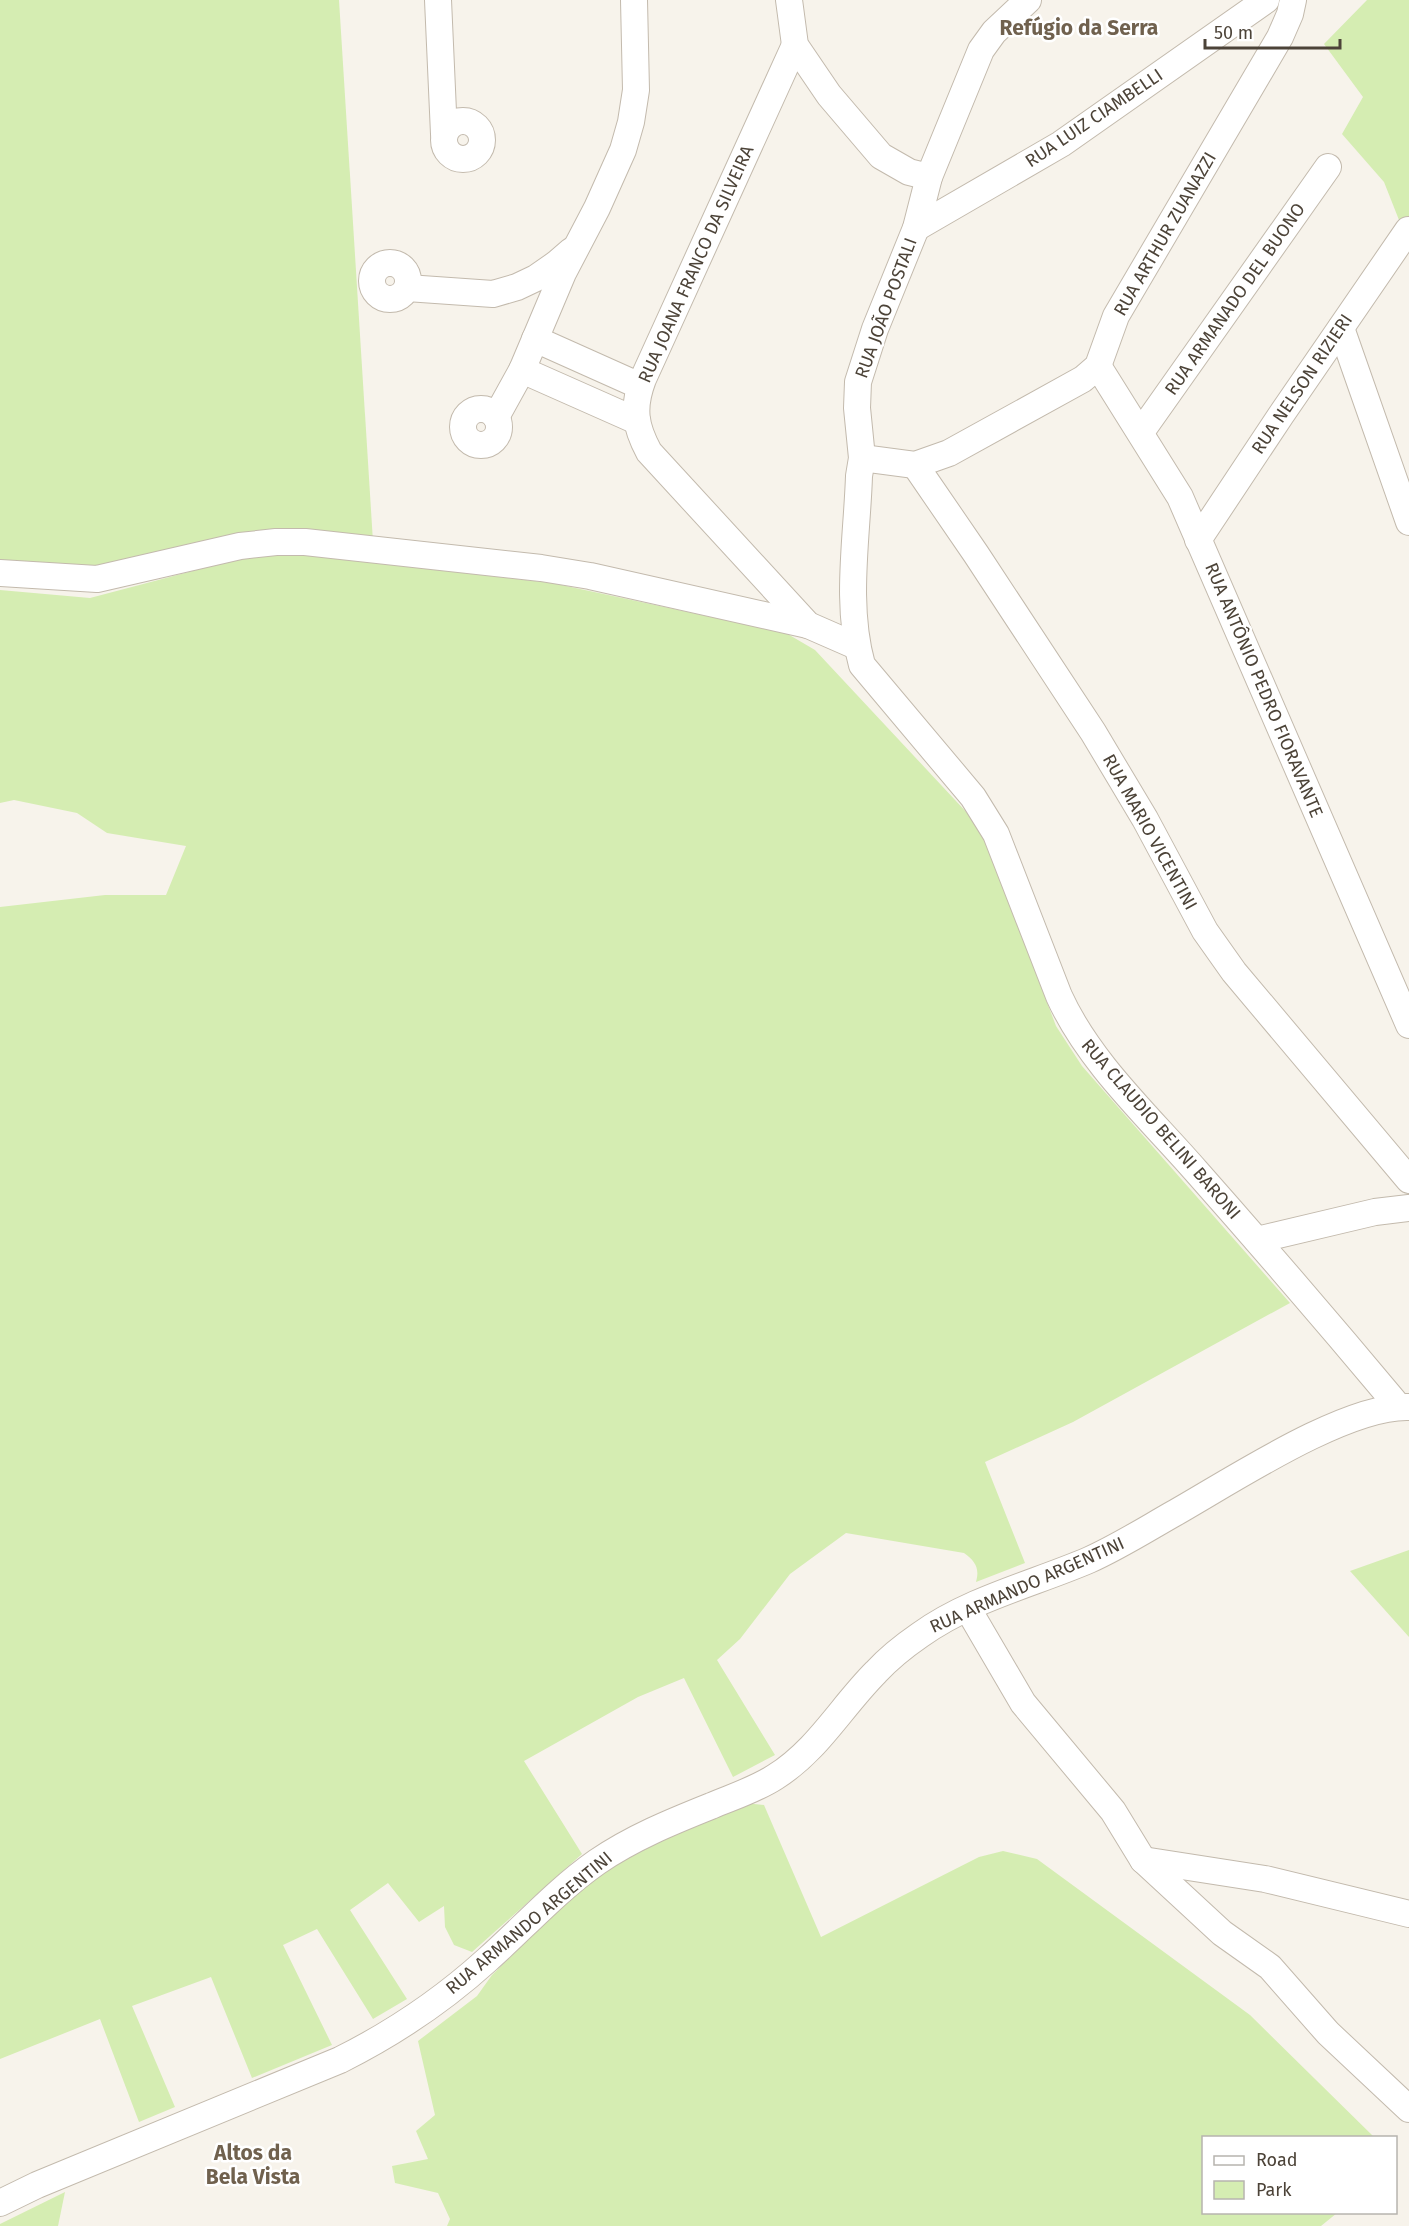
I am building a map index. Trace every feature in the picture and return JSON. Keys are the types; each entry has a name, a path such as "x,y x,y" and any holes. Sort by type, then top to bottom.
{"street":[{"path":"438,0 444,134"},
{"path":"496,417 522,370 563,273 597,208 623,150 631,122 636,90 634,0"},
{"path":"789,0 795,45 829,95 881,156 909,172 928,177"},
{"name":"RUA JOÃO POSTALI","path":"856,646 853,592 858,476 862,458 857,408 858,382 875,329 916,228 928,177 981,50 994,32 1028,0"},
{"name":"RUA LUIZ CIAMBELLI","path":"916,228 1060,144 1266,0"},
{"name":"RUA ARTHUR ZUANAZZI","path":"1098,366 1116,316 1280,37 1290,15 1293,0"},
{"name":"RUA JOANA FRANCO DA SILVEIRA","path":"795,45 640,386 637,396 637,421 639,433 649,452 663,470 808,625 856,646"},
{"name":"RUA ARMANADO DEL BUONO","path":"1141,432 1328,166"},
{"name":"RUA NELSON RIZIERI","path":"1198,540 1408,230"},
{"path":"493,294 517,287 536,278 578,245"},
{"path":"407,288 518,294 527,299 537,310 538,332"},
{"path":"1341,328 1409,522"},
{"path":"538,332 640,386"},
{"path":"862,458 915,465 949,453 1083,379 1098,366"},
{"name":"RUA ANTÔNIO PEDRO FIORAVANTE","path":"1098,366 1180,497 1409,1025"},
{"path":"522,370 637,421"},
{"name":"RUA MARIO VICENTINI","path":"915,465 1086,722 1145,819 1205,931 1234,972 1409,1180"},
{"path":"0,573 97,579 240,546 305,542 541,568 590,576 808,625"},
{"name":"RUA CLAUDIO BELINI BARONI","path":"856,646 862,666 973,797 996,834 1070,1021 1094,1056 1257,1239 1367,1369 1404,1407"},
{"path":"1257,1239 1375,1212 1409,1208"},
{"path":"1359,1417 1367,1369"},
{"name":"RUA ARMANDO ARGENTINI","path":"0,2203 37,2185 340,2060 398,2029 484,1963 572,1881 595,1863 629,1841 749,1791 794,1764 816,1744 874,1673 923,1632 968,1609 1090,1559 1307,1439 1359,1417 1404,1407"},
{"path":"968,1609 1023,1703 1113,1811 1143,1860 1222,1933 1270,1967 1328,2033 1409,2109"},
{"path":"1143,1860 1265,1879 1409,1914"}],"green space":[{"path":"0,0 339,0 373,542 108,567 0,564"},
{"path":"1367,0 1409,0 1409,225 1399,220 1384,182 1342,134 1363,97 1324,44"},
{"path":"257,554 300,554 552,583 786,633 815,650 970,816 984,835 1056,1026 1082,1066 1290,1303 1073,1422 985,1462 1025,1563 976,1582 976,1565 964,1553 846,1533 790,1574 740,1639 717,1660 775,1755 733,1777 684,1678 638,1697 524,1761 582,1854 472,1952 454,1945 445,1927 444,1906 419,1922 388,1883 350,1910 407,1999 373,2019 317,1929 283,1945 332,2045 252,2078 211,1977 132,2006 175,2107 139,2122 100,2019 0,2059 0,907 105,895 166,895 186,846 107,833 77,813 14,800 0,803 0,590 90,598"},
{"path":"1409,1550 1409,1637 1350,1571"},
{"path":"744,1803 764,1805 821,1937 979,1857 1003,1851 1037,1859 1250,2015 1373,2136 1202,2136 1202,2214 1336,2214 1321,2226 447,2226 450,2219 438,2193 395,2183 392,2166 428,2159 416,2131 435,2115 418,2041 477,1996 492,1975 586,1883 625,1853"},
{"path":"65,2192 58,2226 0,2226 0,2224"}],"district":[{"name":"Refúgio da Serra","path":"1079,28"},
{"name":"Altos da Bela Vista","path":"253,2165"}]}
